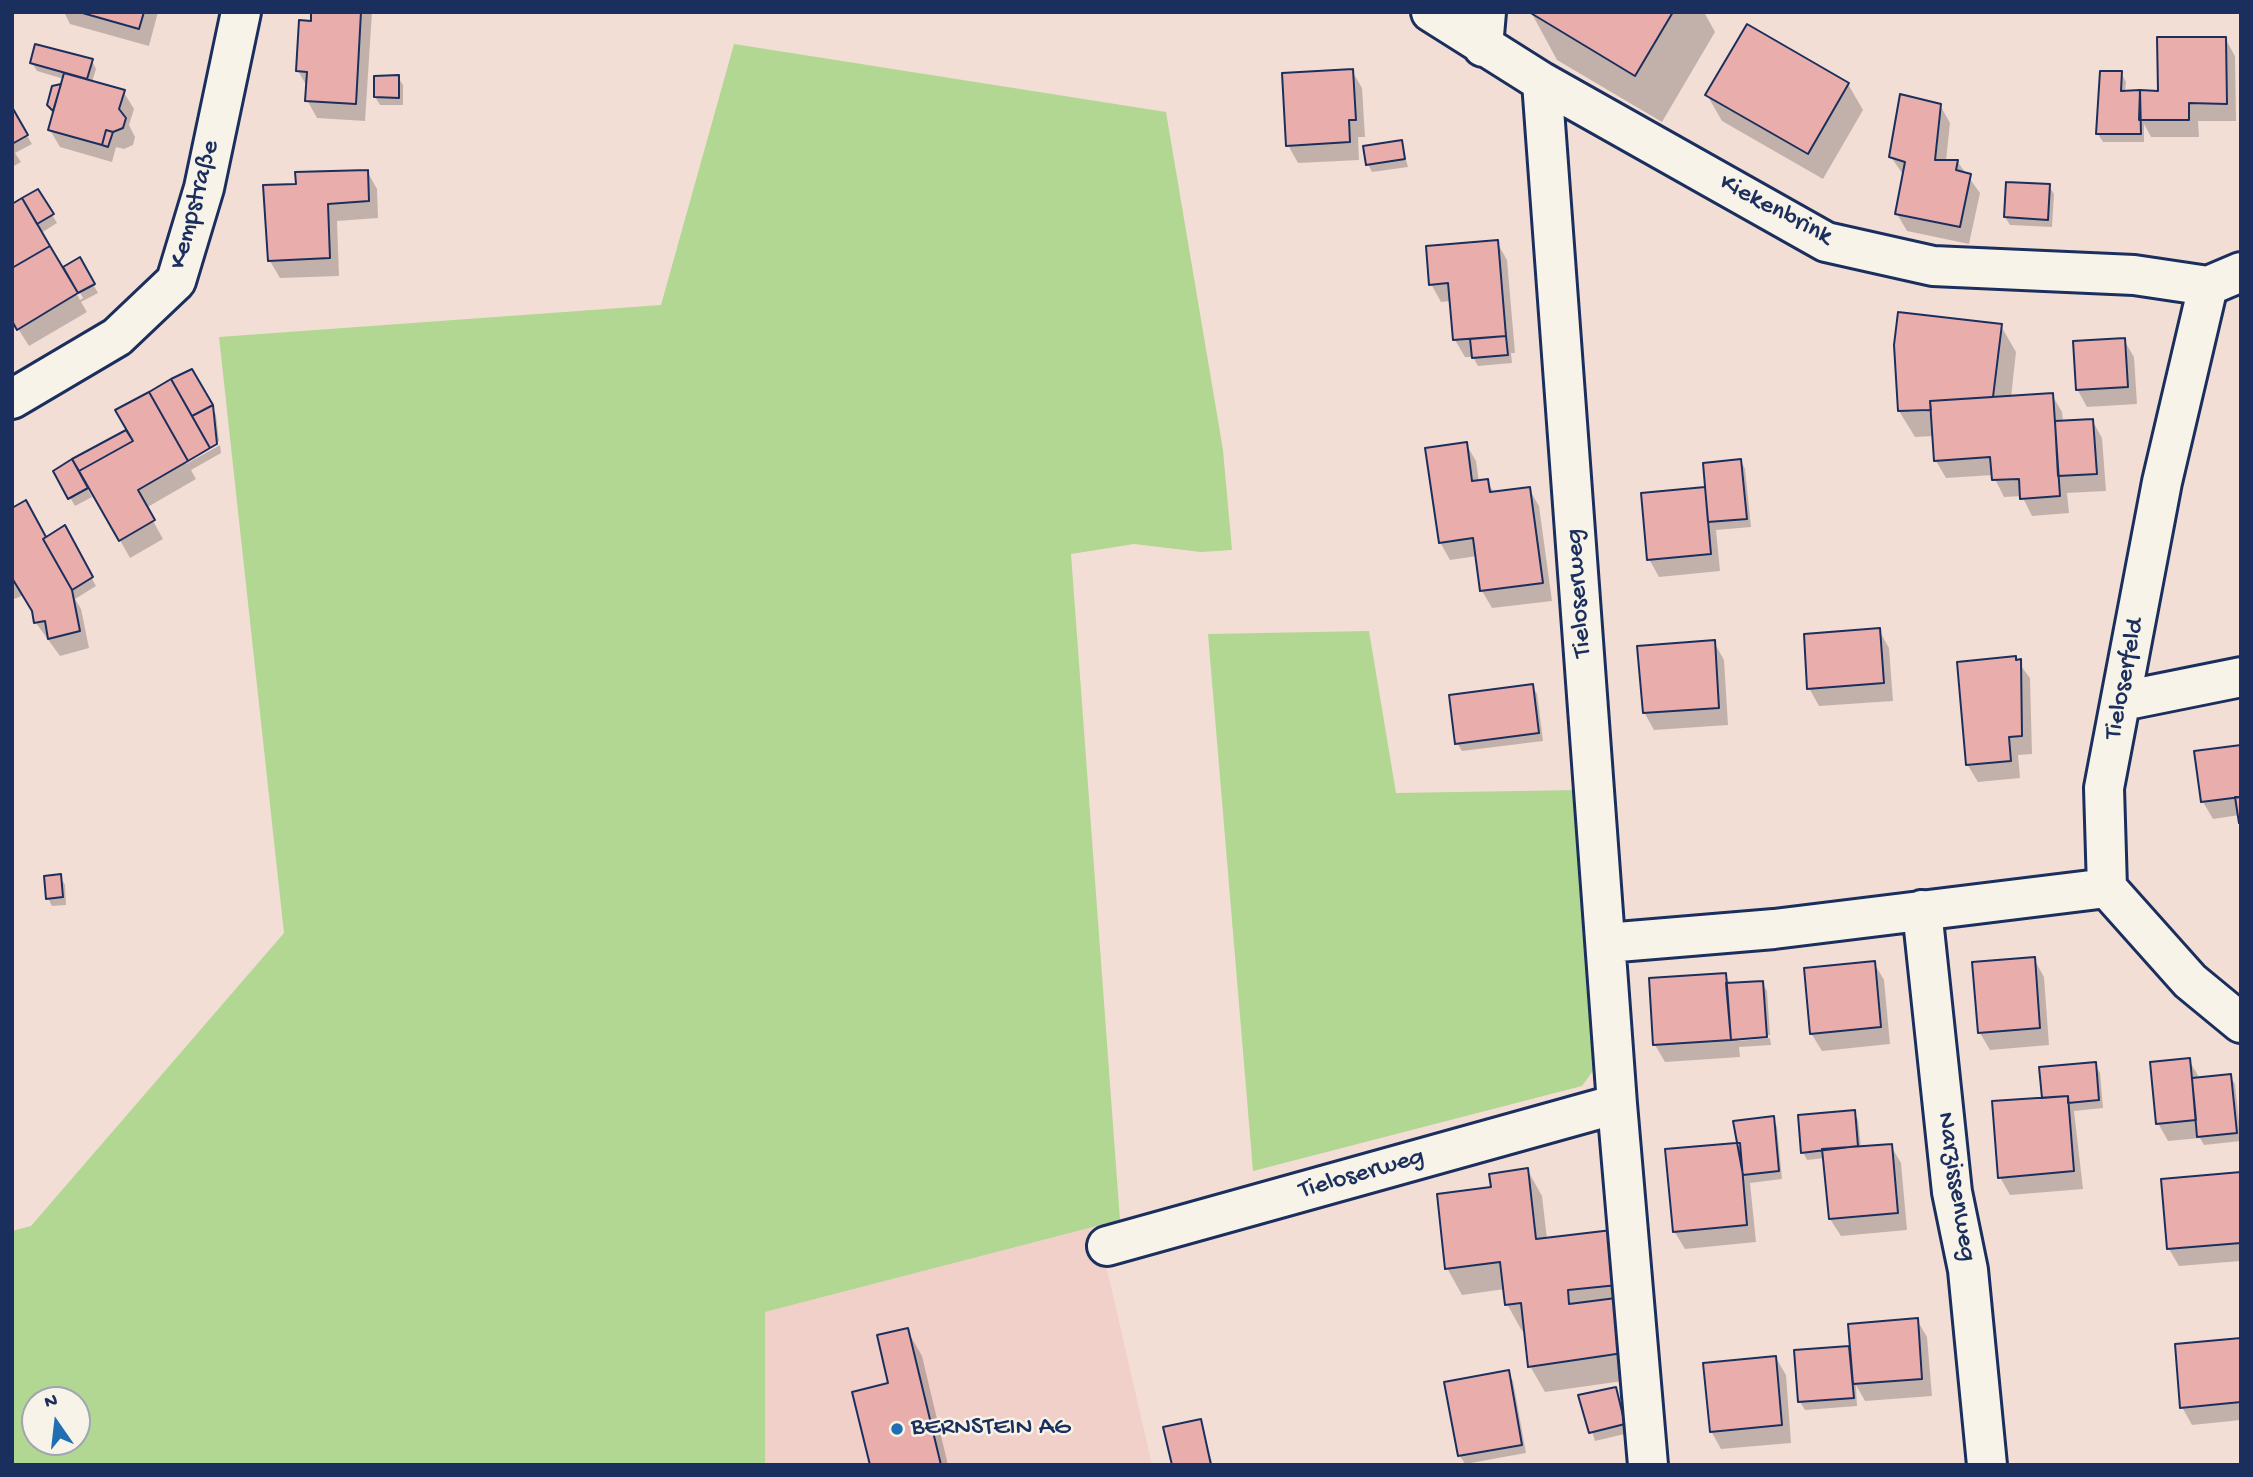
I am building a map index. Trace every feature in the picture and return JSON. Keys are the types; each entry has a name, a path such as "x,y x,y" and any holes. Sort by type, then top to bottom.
{"street":[{"name":"Kempstraße","path":"12,399 117,337 176,281 204,188 242,12"},
{"name":"Kiekenbrink","path":"1431,12 1485,30 1542,82 1826,242 1933,266 2225,279"},
{"name":"Tieloserweg","path":"1542,82 1617,1104 1648,1465"},
{"name":"Tieloserfeld","path":"2107,888 2104,788 2162,482 2225,279"},
{"path":"2122,701 2241,677"},
{"path":"1606,943 1774,929 2107,888 2190,981 2241,1023"},
{"name":"Narzissenweg","path":"1922,910 1952,1192 1968,1270 1987,1465"},
{"name":"Tieloserweg","path":"1107,1246 1617,1104"}],"shaded area":[{"path":"1097,1226 1152,1465 765,1465 765,1312"}],"green space":[{"path":"734,44 1166,112 1223,450 1232,550 1201,552 1134,544 1071,554 1120,1220 765,1312 765,1465 12,1465 12,1231 31,1226 284,933 219,337 661,305"},
{"path":"1369,631 1396,793 1579,790 1597,1065 1582,1086 1253,1171 1208,634"}],"building":[{"path":"79,12 144,12 139,29"},
{"path":"311,12 361,12 356,104 305,101 307,72 296,71 299,20 311,21"},
{"path":"1529,12 1673,12 1635,76"},
{"path":"1747,24 1849,83 1808,154 1705,95"},
{"path":"2157,37 2226,37 2227,104 2189,103 2189,120 2139,120 2140,90 2158,91"},
{"path":"35,44 93,59 87,79 30,63"},
{"path":"1353,69 1356,120 1349,120 1350,142 1286,146 1282,73"},
{"path":"2100,71 2122,71 2121,91 2140,90 2141,134 2096,134"},
{"path":"64,73 125,90 119,109 126,118 123,128 113,132 106,130 102,145 48,130"},
{"path":"399,75 399,98 374,97 374,76"},
{"path":"61,84 53,111 47,105 52,86"},
{"path":"1900,94 1941,104 1935,160 1958,160 1956,170 1971,174 1960,227 1895,214 1905,162 1889,157"},
{"path":"12,107 28,135 12,144"},
{"path":"106,130 113,132 108,147 102,145"},
{"path":"1402,140 1405,159 1366,165 1363,146"},
{"path":"368,170 369,201 328,204 330,258 268,261 263,185 296,184 295,172"},
{"path":"2006,182 2050,184 2048,220 2004,217"},
{"path":"38,189 54,214 37,224 22,198"},
{"path":"22,198 50,246 12,268 12,204"},
{"path":"1498,240 1506,336 1453,340 1448,283 1429,285 1426,246"},
{"path":"50,246 78,293 17,330 12,321 12,268"},
{"path":"80,257 95,284 78,293 63,267"},
{"path":"1898,312 2002,324 1993,397 1930,401 1931,410 1898,411 1894,345"},
{"path":"1506,336 1508,355 1472,358 1470,339"},
{"path":"2125,338 2128,387 2076,390 2073,341"},
{"path":"192,369 213,405 192,416 171,379"},
{"path":"171,379 210,448 188,461 149,392"},
{"path":"149,392 188,461 138,490 155,520 119,541 79,471 133,441 115,410"},
{"path":"2053,393 2060,496 2020,499 2019,479 1992,480 1990,457 1934,461 1930,401"},
{"path":"213,405 217,444 210,448 192,416"},
{"path":"2093,419 2097,474 2058,476 2055,421"},
{"path":"126,430 133,441 79,471 72,459"},
{"path":"1467,442 1472,481 1488,479 1490,492 1530,487 1543,583 1480,591 1473,538 1439,543 1425,448"},
{"path":"72,459 88,488 68,499 53,471"},
{"path":"1741,459 1747,519 1708,522 1703,463"},
{"path":"1705,487 1711,554 1647,560 1641,493"},
{"path":"26,500 46,537 43,539 72,590 80,631 48,639 45,621 34,623 32,611 12,578 12,508"},
{"path":"65,525 93,577 72,590 43,539"},
{"path":"1880,628 1884,683 1807,689 1804,634"},
{"path":"1715,640 1719,708 1643,713 1637,646"},
{"path":"2016,656 2016,660 2021,659 2022,736 2009,737 2011,761 1966,765 1957,662"},
{"path":"1533,684 1539,733 1455,744 1449,695"},
{"path":"2241,745 2241,797 2201,802 2194,751"},
{"path":"2235,797 2241,797 2241,823 2239,823"},
{"path":"61,874 63,897 46,899 44,876"},
{"path":"2035,957 2040,1028 1978,1033 1972,962"},
{"path":"1875,961 1881,1027 1810,1034 1804,968"},
{"path":"1726,973 1731,1040 1653,1045 1649,978"},
{"path":"1763,981 1767,1037 1731,1040 1726,983"},
{"path":"2190,1058 2196,1120 2156,1124 2150,1062"},
{"path":"2096,1062 2099,1100 2068,1103 2068,1096 2042,1098 2039,1067"},
{"path":"2231,1074 2237,1133 2197,1137 2192,1078"},
{"path":"2068,1096 2074,1171 1998,1178 1992,1101"},
{"path":"1855,1110 1858,1146 1801,1153 1798,1115"},
{"path":"1774,1116 1779,1171 1743,1175 1733,1121"},
{"path":"1740,1143 1747,1225 1673,1232 1665,1149"},
{"path":"1892,1144 1898,1213 1829,1219 1822,1149"},
{"path":"1528,1168 1536,1239 1612,1230 1618,1285 1568,1290 1569,1304 1616,1298 1623,1353 1528,1367 1521,1303 1505,1305 1500,1262 1445,1269 1437,1194 1491,1187 1489,1174"},
{"path":"2241,1172 2241,1243 2167,1249 2161,1179"},
{"path":"1918,1318 1922,1379 1853,1384 1848,1324"},
{"name":"BERNSTEIN AG","path":"908,1328 941,1465 870,1465 852,1392 888,1383 877,1335"},
{"path":"2241,1338 2241,1402 2180,1408 2175,1344"},
{"path":"1849,1346 1854,1398 1798,1402 1794,1350"},
{"path":"1776,1356 1782,1425 1710,1432 1703,1363"},
{"path":"1509,1370 1522,1445 1458,1456 1444,1382"},
{"path":"1616,1387 1625,1424 1589,1433 1578,1395"},
{"path":"1201,1419 1211,1465 1172,1465 1163,1427"}],"place":[{"name":"BERNSTEIN AG","path":"897,1429"}]}
